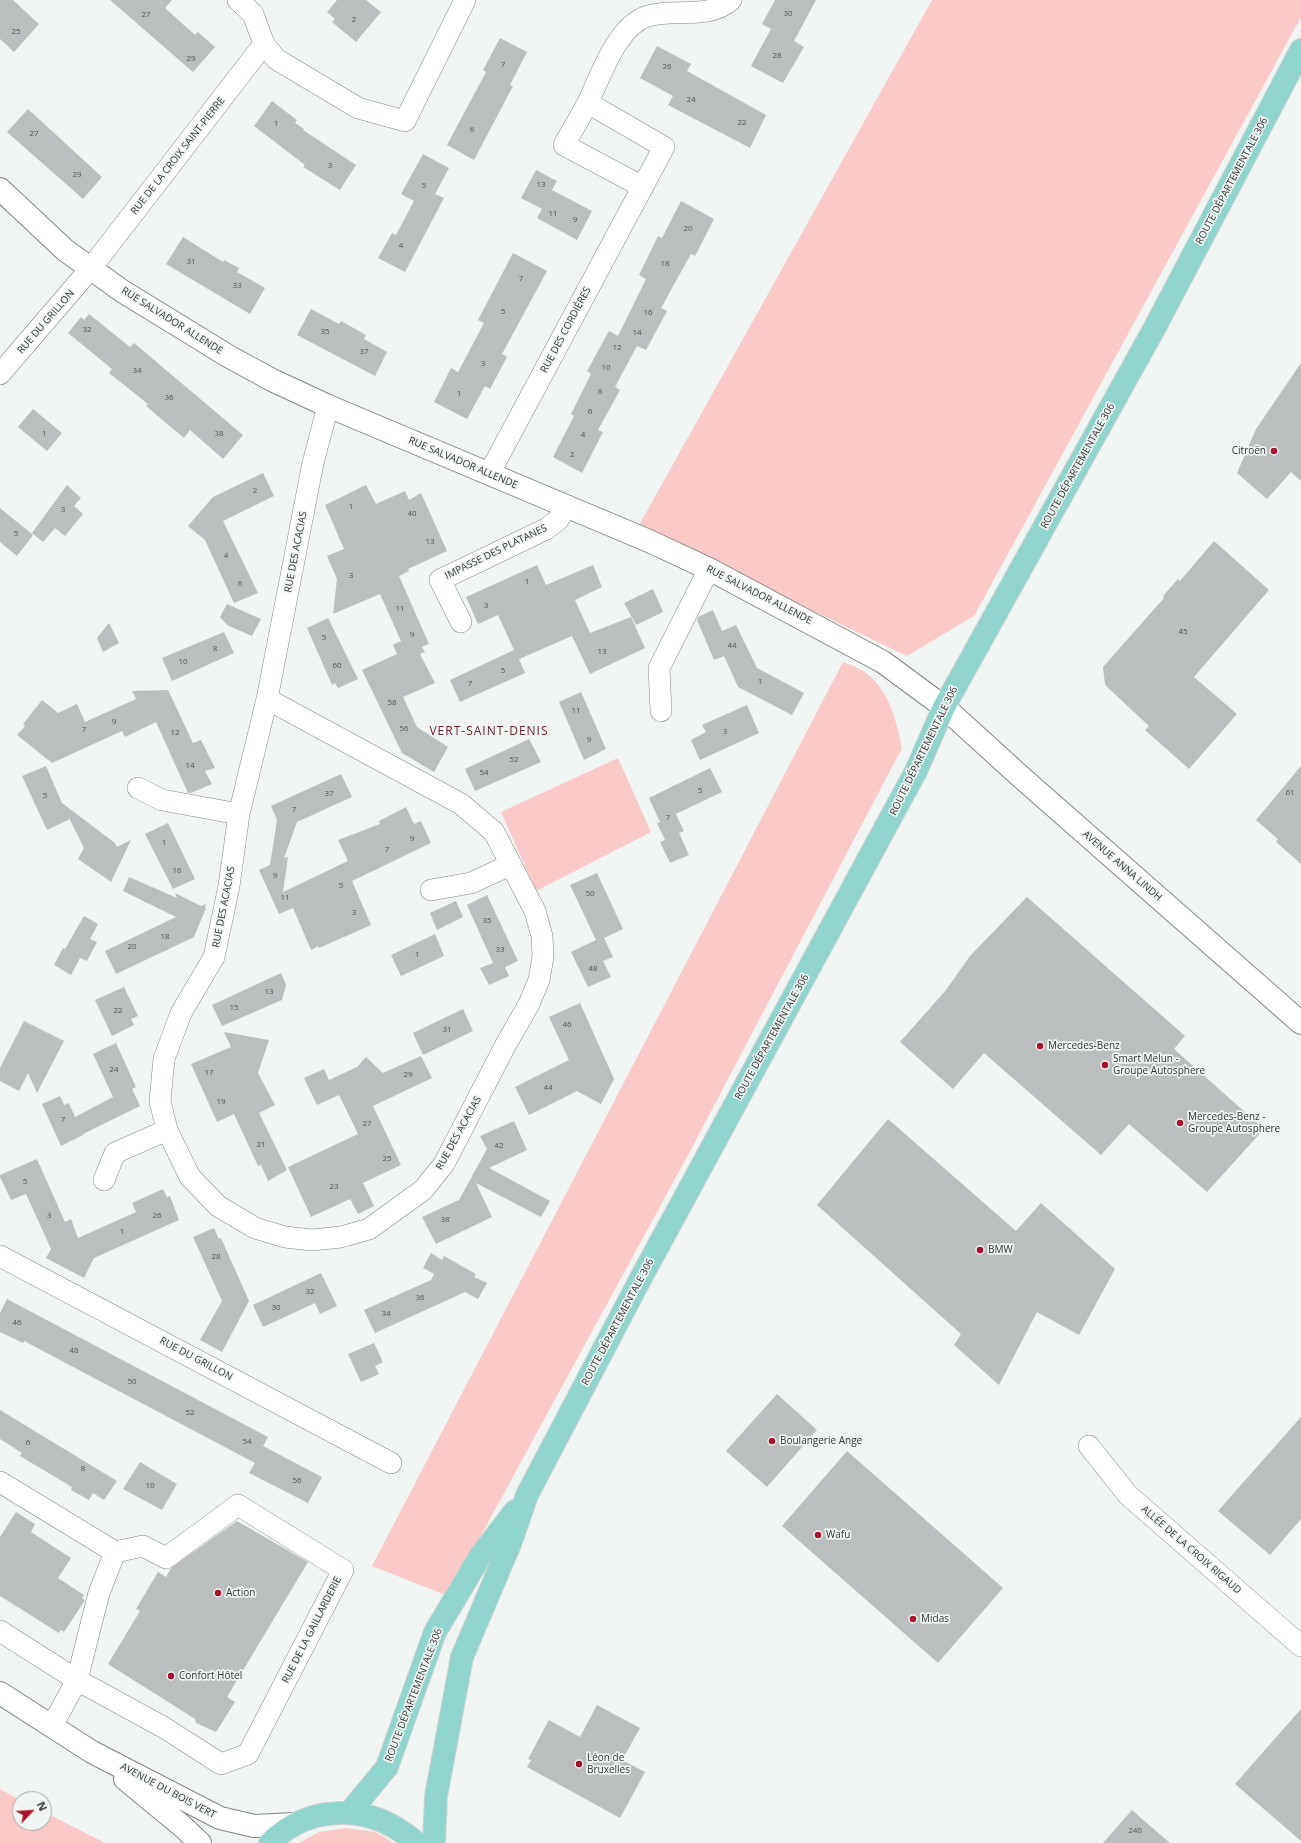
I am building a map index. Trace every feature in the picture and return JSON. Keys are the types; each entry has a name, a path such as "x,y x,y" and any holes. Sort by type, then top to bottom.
{"main road":[{"name":"ROUTE DÉPARTEMENTALE 306","path":"434,1843 436,1796 462,1657 510,1544 527,1495 642,1276 916,771 944,707 1154,329 1301,50"},
{"name":"ROUTE DÉPARTEMENTALE 306","path":"350,1812 387,1767 435,1632 481,1555 527,1495"},
{"path":"270,1843 294,1824 321,1814 350,1812 383,1820 411,1838 416,1843"}],"street":[{"path":"238,0 253,14 264,44 276,59 358,108 405,121 465,0"},
{"path":"643,187 564,145 588,103 612,51 630,27 647,16 708,11 725,5 731,0"},
{"name":"RUE DE LA CROIX SAINT-PIERRE","path":"92,268 264,44"},
{"name":"RUE DES CORDIÈRES","path":"489,474 664,146 588,103"},
{"name":"RUE SALVADOR ALLENDE","path":"0,189 65,250 122,291 228,356 272,380 328,406 649,541 709,569 883,662 944,707"},
{"name":"RUE DU GRILLON","path":"0,374 92,268"},
{"name":"RUE DES ACACIAS","path":"267,700 461,804 494,832 535,911 542,936 543,957 539,980 529,1004 505,1046 444,1164 423,1190 369,1229 341,1237 312,1240 285,1237 255,1228 218,1206 190,1177 167,1130 160,1101 164,1059 181,1013 214,957 229,886 240,814 267,700 313,463 328,406"},
{"name":"IMPASSE DES PLATANES","path":"461,622 440,580 546,529 558,520 566,506"},
{"path":"661,711 658,668 709,569"},
{"name":"AVENUE ANNA LINDH","path":"944,707 1015,772 1301,1023"},
{"path":"138,788 162,800 240,814"},
{"path":"431,890 471,883 510,865"},
{"path":"104,1180 115,1153 167,1130"},
{"name":"RUE DU GRILLON","path":"0,1256 391,1463"},
{"name":"ALLÉE DE LA CROIX RIGAUD","path":"1089,1446 1128,1495 1301,1646"},
{"path":"0,1482 115,1552 99,1593 77,1680 52,1726"},
{"name":"RUE DE LA GAILLARDERIE","path":"0,1631 77,1680 163,1727 221,1764 248,1754 343,1570 238,1505 166,1558 143,1546 115,1552"},
{"name":"AVENUE DU BOIS VERT","path":"0,1693 92,1752 220,1818 254,1826 294,1824"},
{"name":"AVENUE DU BOIS VERT","path":"92,1752 182,1826 200,1843"}],"shaded area":[{"path":"932,0 1301,0 1301,17 974,616 907,656 638,527"},
{"path":"843,662 863,671 879,686 890,705 902,748 687,1157 448,1596 372,1566"},
{"path":"618,758 651,832 536,891 501,812"},
{"path":"0,1789 12,1796 12,1831 52,1831 52,1816 105,1843 0,1843"},
{"path":"347,1828 375,1832 394,1843 299,1843 319,1832"}],"building":[{"path":"0,0 13,0 39,24 14,52 0,39"},
{"path":"110,0 172,0 165,8 195,35 198,32 215,47 193,72"},
{"path":"337,0 366,0 381,12 356,42 332,22 335,19 327,12"},
{"path":"775,0 816,0 794,41 804,47 783,83 751,66 771,29 762,24"},
{"path":"500,38 527,52 510,85 513,86 474,160 447,145 486,72 483,70"},
{"path":"657,46 691,64 687,71 766,115 750,148 668,105 673,96 640,78"},
{"path":"272,101 297,120 295,123 304,129 303,130 356,165 340,190 303,167 305,165 254,126"},
{"path":"28,109 102,177 83,199 7,132"},
{"path":"423,154 449,168 435,194 444,198 405,272 378,258 392,233 396,235 414,201 401,194"},
{"path":"536,170 557,181 552,190 592,211 577,240 537,218 542,209 521,198"},
{"path":"681,201 714,219 695,256 691,254 661,308 667,311 646,350 637,346 615,387 620,390 598,430 603,432 582,473 553,457 574,416 571,414 591,374 587,371 609,331 618,336 646,279 639,275 658,236 662,238"},
{"path":"183,237 223,262 224,260 239,268 237,272 265,288 250,314 166,264"},
{"path":"513,253 547,271 502,354 507,357 490,389 485,386 467,419 434,402 451,368 458,372 484,323 478,320"},
{"path":"311,309 339,324 341,321 366,335 364,339 387,352 375,376 297,335"},
{"path":"89,314 130,347 134,343 243,435 223,459 190,430 184,438 146,406 148,404 109,373 112,369 68,333 81,317 84,320"},
{"name":"Citroën","path":"1301,363 1301,481 1291,472 1267,499 1237,473 1256,429"},
{"path":"33,409 62,433 47,451 18,427"},
{"path":"263,473 274,496 223,521 258,593 234,603 205,540 188,526 213,497"},
{"path":"67,485 81,498 74,506 83,514 65,536 55,528 43,542 32,533"},
{"path":"366,485 376,504 405,491 409,500 421,493 447,551 408,569 409,571 399,576 429,644 422,647 425,652 420,654 435,683 403,697 417,727 448,747 434,772 402,753 362,670 397,654 393,645 401,641 380,594 333,614 337,579 327,556 344,549 325,505"},
{"path":"0,508 33,535 17,556 0,542"},
{"path":"1214,541 1269,590 1194,677 1237,714 1189,769 1145,730 1149,726 1105,685 1103,667 1164,598 1163,596 1178,579 1180,581"},
{"path":"537,565 546,585 593,565 602,587 575,600 590,633 631,617 645,648 590,674 572,636 519,659 525,673 460,702 450,680 514,650 498,615 478,624 466,597"},
{"path":"653,589 663,612 636,625 624,603"},
{"path":"227,604 261,619 252,636 227,625 220,617"},
{"path":"713,610 722,631 736,625 757,668 804,693 792,715 738,687 724,656 714,660 697,620 698,617"},
{"path":"328,618 358,679 338,688 335,683 332,685 307,628"},
{"path":"109,623 119,643 103,652 97,638"},
{"path":"224,632 234,653 172,681 162,658"},
{"path":"168,690 193,743 201,740 215,768 205,771 212,784 191,793 188,793 156,722 125,737 122,731 52,763 17,735 25,726 23,724 42,700 58,713 77,704 85,722 136,699 132,691"},
{"path":"581,692 606,749 584,760 559,702"},
{"path":"747,705 759,733 700,760 691,740 706,732 702,725"},
{"path":"529,739 541,762 475,791 465,769"},
{"path":"46,766 62,803 115,843 117,847 131,840 111,882 78,859 84,848 70,819 47,830 22,776"},
{"path":"1301,766 1301,864 1276,842 1278,839 1256,820"},
{"path":"710,768 722,792 676,814 684,831 679,833 689,855 670,863 660,842 665,840 657,823 660,822 649,798"},
{"path":"341,774 352,797 297,822 284,858 288,857 283,892 348,861 338,840 380,824 379,821 406,807 414,824 421,821 431,843 352,881 371,925 319,948 318,946 311,950 293,908 279,914 259,870 270,865 277,820 271,806"},
{"path":"168,823 195,879 173,889 145,834"},
{"path":"597,873 623,929 604,938 613,957 603,961 611,977 588,987 571,952 596,940 570,885"},
{"path":"129,877 177,898 175,893 201,906 206,904 206,908 194,937 116,974 105,951 176,917 123,891"},
{"path":"487,895 518,961 505,967 509,976 489,985 480,968 493,963 467,905"},
{"name":"Mercedes-Benz","path":"1027,897 1185,1036 1174,1049 1264,1129 1207,1192 1129,1124 1101,1155 984,1053 953,1089 900,1042 946,990 970,956"},
{"path":"456,901 463,917 437,930 430,913"},
{"path":"84,916 98,924 90,939 97,942 87,961 80,958 71,975 54,965 63,948 65,949"},
{"path":"435,934 444,956 401,976 391,955"},
{"path":"281,973 286,985 282,1000 222,1026 212,1005"},
{"path":"124,987 138,1016 131,1019 134,1025 112,1036 95,1000"},
{"path":"580,1003 614,1079 601,1104 577,1091 529,1115 515,1087 569,1060 549,1017"},
{"path":"463,1009 473,1031 423,1055 413,1033"},
{"path":"24,1021 64,1041 37,1093 28,1073 19,1091 0,1081 0,1068"},
{"path":"224,1032 269,1040 258,1073 275,1105 259,1113 287,1170 268,1181 261,1165 258,1166 234,1114 217,1122 191,1064 231,1047"},
{"path":"116,1043 136,1087 132,1089 140,1106 61,1146 42,1104 60,1096 64,1105 69,1103 75,1117 113,1097 93,1054"},
{"path":"421,1056 432,1078 373,1106 401,1165 363,1183 374,1206 358,1214 350,1199 311,1217 288,1167 358,1134 339,1095 317,1105 304,1078 324,1069 329,1080 357,1067 366,1057 383,1073"},
{"name":"BMW","path":"888,1119 1016,1231 1041,1203 1115,1269 1079,1335 1037,1312 999,1385 954,1345 961,1334 817,1205"},
{"path":"514,1121 527,1150 489,1168 550,1201 541,1217 476,1183 492,1217 436,1244 422,1217 459,1200 487,1149 480,1136"},
{"path":"37,1159 65,1222 71,1219 78,1238 136,1212 132,1203 163,1189 167,1197 170,1196 179,1220 94,1258 84,1278 46,1258 51,1249 26,1194 11,1200 0,1177 0,1175"},
{"path":"214,1228 219,1239 221,1238 249,1301 222,1352 200,1340 222,1301 193,1237"},
{"path":"431,1253 442,1260 444,1256 476,1274 474,1277 487,1283 478,1299 465,1292 375,1333 364,1310 431,1280 434,1274 423,1268"},
{"path":"321,1273 337,1306 320,1314 315,1303 263,1327 253,1305"},
{"path":"7,1299 268,1437 263,1446 322,1477 308,1503 249,1473 255,1463 24,1341 23,1343 0,1332 0,1313"},
{"path":"374,1343 383,1362 375,1366 379,1374 361,1382 348,1354"},
{"name":"Boulangerie Ange","path":"777,1394 817,1430 767,1487 726,1451"},
{"path":"0,1410 117,1481 104,1500 93,1493 89,1500 71,1490 72,1487 20,1456 22,1453 0,1439"},
{"path":"1301,1417 1301,1519 1270,1555 1218,1511"},
{"path":"847,1451 1003,1588 938,1663 782,1526"},
{"path":"140,1462 177,1484 162,1510 123,1489"},
{"path":"16,1512 35,1524 31,1532 71,1558 58,1578 84,1595 82,1598 85,1600 64,1632 61,1630 59,1633 0,1596 0,1537"},
{"name":"Action","path":"237,1521 308,1562 227,1697 235,1702 216,1732 196,1723 195,1719 108,1664 140,1611 136,1609 158,1572 166,1577 171,1568"},
{"name":"Léon de Bruxelles","path":"597,1705 640,1728 622,1760 645,1772 620,1818 527,1767 531,1760 528,1759 549,1720 580,1737"},
{"path":"1301,1709 1301,1841 1235,1784"},
{"path":"1132,1810 1142,1819 1170,1843 1103,1843"}],"place":[{"name":"Citroën","path":"1274,451"},
{"name":"Mercedes-Benz","path":"1040,1046"},
{"name":"Smart Melun - Groupe Autosphere","path":"1105,1065"},
{"name":"Mercedes-Benz - Groupe Autosphere","path":"1180,1123"},
{"name":"BMW","path":"980,1250"},
{"name":"Boulangerie Ange","path":"772,1441"},
{"name":"Wafu","path":"818,1535"},
{"name":"Action","path":"218,1593"},
{"name":"Midas","path":"913,1619"},
{"name":"Confort Hôtel","path":"171,1676"},
{"name":"Léon de Bruxelles","path":"579,1764"}],"district":[{"name":"VERT-SAINT-DENIS","path":"489,732"}]}
